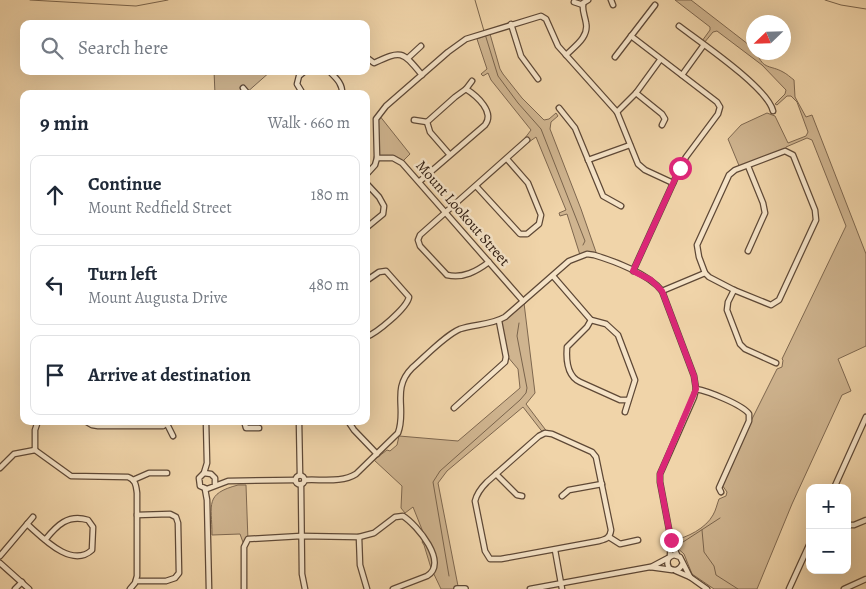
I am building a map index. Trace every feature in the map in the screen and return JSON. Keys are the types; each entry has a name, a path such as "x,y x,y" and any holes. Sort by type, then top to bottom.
{"street":[{"path":"583,5 588,0"},
{"path":"574,2 583,5"},
{"path":"566,55 586,34 583,5"},
{"path":"615,57 655,5"},
{"path":"370,170 377,158 377,117 386,106 460,42 538,16 544,17 555,42 617,112 641,167 672,183"},
{"path":"511,24 521,56 538,79"},
{"path":"679,26 749,79 770,102 773,111"},
{"path":"631,36 717,102 720,107 718,114 686,157 672,183 633,271"},
{"path":"408,58 421,46"},
{"path":"682,75 704,46"},
{"path":"370,60 374,63 394,55 401,55 408,58 422,75"},
{"path":"617,112 636,93 660,60"},
{"path":"300,75 298,82 300,90"},
{"path":"332,75 342,86 342,90"},
{"path":"427,122 466,89 472,81"},
{"path":"420,181 485,125 488,119 487,110 466,89"},
{"path":"636,93 662,114 665,118 662,125"},
{"path":"559,108 575,128 603,196 621,206"},
{"path":"414,120 427,122"},
{"path":"427,122 430,132 450,155"},
{"path":"489,262 477,270 458,276 447,275 420,246 418,240 420,235 527,140"},
{"path":"588,160 630,145"},
{"path":"785,151 792,153 815,210 816,220 776,304 768,305 710,277 705,273 699,258 697,245 726,179 732,172 748,166 785,151"},
{"name":"Mount Lookout Street","path":"377,158 396,159 420,181 523,301"},
{"path":"476,186 520,234 526,234 539,224 541,215 529,186 507,159"},
{"path":"748,166 764,208 764,217 748,251"},
{"path":"370,187 384,206 383,214 370,225"},
{"path":"305,589 302,579 301,484 305,480 350,477 359,471 400,429 400,390 406,374 451,334 468,327 499,321 506,317 571,260 590,254 651,280 662,291 694,376 696,389 660,474 671,540 690,578"},
{"path":"370,279 379,272 386,271 409,297 406,305 370,336"},
{"path":"662,291 705,273"},
{"path":"553,276 591,320 606,324 618,335 635,380 634,389 628,400 625,412"},
{"path":"734,290 728,302 727,310 740,344 744,349 776,363"},
{"path":"591,320 587,327 567,347 570,372 574,380 620,400 628,400"},
{"path":"454,408 505,362 506,357 499,321"},
{"path":"696,389 704,390 747,411 750,416 719,488 721,492"},
{"path":"836,484 866,418"},
{"path":"35,450 37,425"},
{"path":"92,425 165,425"},
{"path":"169,425 173,436"},
{"path":"206,425 207,463 204,473 200,477 200,486 205,489 228,481 296,480 301,484"},
{"path":"245,425 246,428 259,428"},
{"path":"296,480 300,475 300,425"},
{"path":"351,425 377,454"},
{"path":"549,433 593,453 598,460 611,530 609,536 605,540 494,560 487,556 475,501 479,490 496,474 539,436 549,433"},
{"path":"0,468 14,454 35,450 71,476 128,477 133,480 136,486 137,514 136,581 130,589"},
{"path":"207,463 213,475 213,487 207,500"},
{"path":"133,480 150,473 167,473"},
{"path":"204,473 228,481"},
{"path":"496,474 516,495 522,496"},
{"path":"300,475 304,476 305,480"},
{"path":"562,496 569,490 602,484"},
{"path":"205,489 207,500 209,589"},
{"path":"136,581 166,580 175,578 178,573 178,523 176,517 170,514 137,514"},
{"path":"244,589 244,547 246,542 253,538 301,536 360,537 379,531 395,517 401,516 406,518 428,544 435,567 432,573 392,589"},
{"path":"0,556 33,517"},
{"path":"27,524 45,540 58,551 71,555 85,554 92,550 93,526 88,520 70,519 60,524 45,540"},
{"path":"851,525 866,520"},
{"path":"609,536 620,544 638,540"},
{"path":"360,537 361,572 367,589"},
{"path":"671,540 667,565 707,589"},
{"path":"555,550 562,589"},
{"path":"789,589 806,552"},
{"path":"650,568 669,557 677,555"},
{"path":"0,563 29,589"},
{"path":"530,589 650,568 674,570 682,567 683,563"},
{"path":"844,589 866,579"},
{"path":"15,589 22,582"},
{"path":"457,589 465,589"}],"shaded area":[{"path":"675,0 691,0 746,43 746,53 717,31 713,32 704,43 702,41 710,27"},
{"path":"490,34 500,69 522,98 544,120 549,119 556,113 558,116 551,122 550,129 597,255 580,255 567,214 560,216 559,213 566,210 536,137 529,142 525,138 531,130 491,80 488,73 483,76 481,74 487,69 477,39"},
{"path":"755,60 760,60 765,65 783,72 794,80 795,97 806,117 812,115 866,254 866,346 838,359 851,391 842,395 792,504 757,589 714,589 692,574 684,554 675,546 673,540 690,535 706,524 714,513 719,499 726,496 727,492 722,485 777,369 782,367 782,359 846,226 812,140 807,138 786,147 785,150 740,168 728,139 741,125 767,113 775,116 788,143 806,136 808,132 797,102 791,96 787,96 777,105 775,104 785,94 786,90"},
{"path":"214,75 266,75 250,90 215,90"},
{"path":"379,115 410,154 402,162 378,158 376,118"},
{"path":"524,303 535,393 526,404 548,433 544,434 523,407 447,471 438,483 458,586 453,589 441,589 422,542 425,537 413,507 405,513 401,508 402,486 374,460 397,445 399,436 458,441 520,388 518,369 507,356 500,323"},
{"path":"238,485 246,485 248,541 244,545 240,534 212,535 212,502 220,492"}],"waterway":[{"path":"30,0 136,6 168,0"},
{"path":"475,0 484,31"},
{"path":"825,0 866,9"},
{"path":"485,34 498,76 541,129 585,241 583,245"},
{"path":"449,576 433,482 440,471 526,393 527,388 517,336 519,323"},
{"path":"680,544 720,518"},
{"path":"702,530 704,552 714,566 716,575 738,589"}],"route":[{"path":"671,540 660,474 696,389 694,376 662,291 651,280 633,271 680,168"}]}
